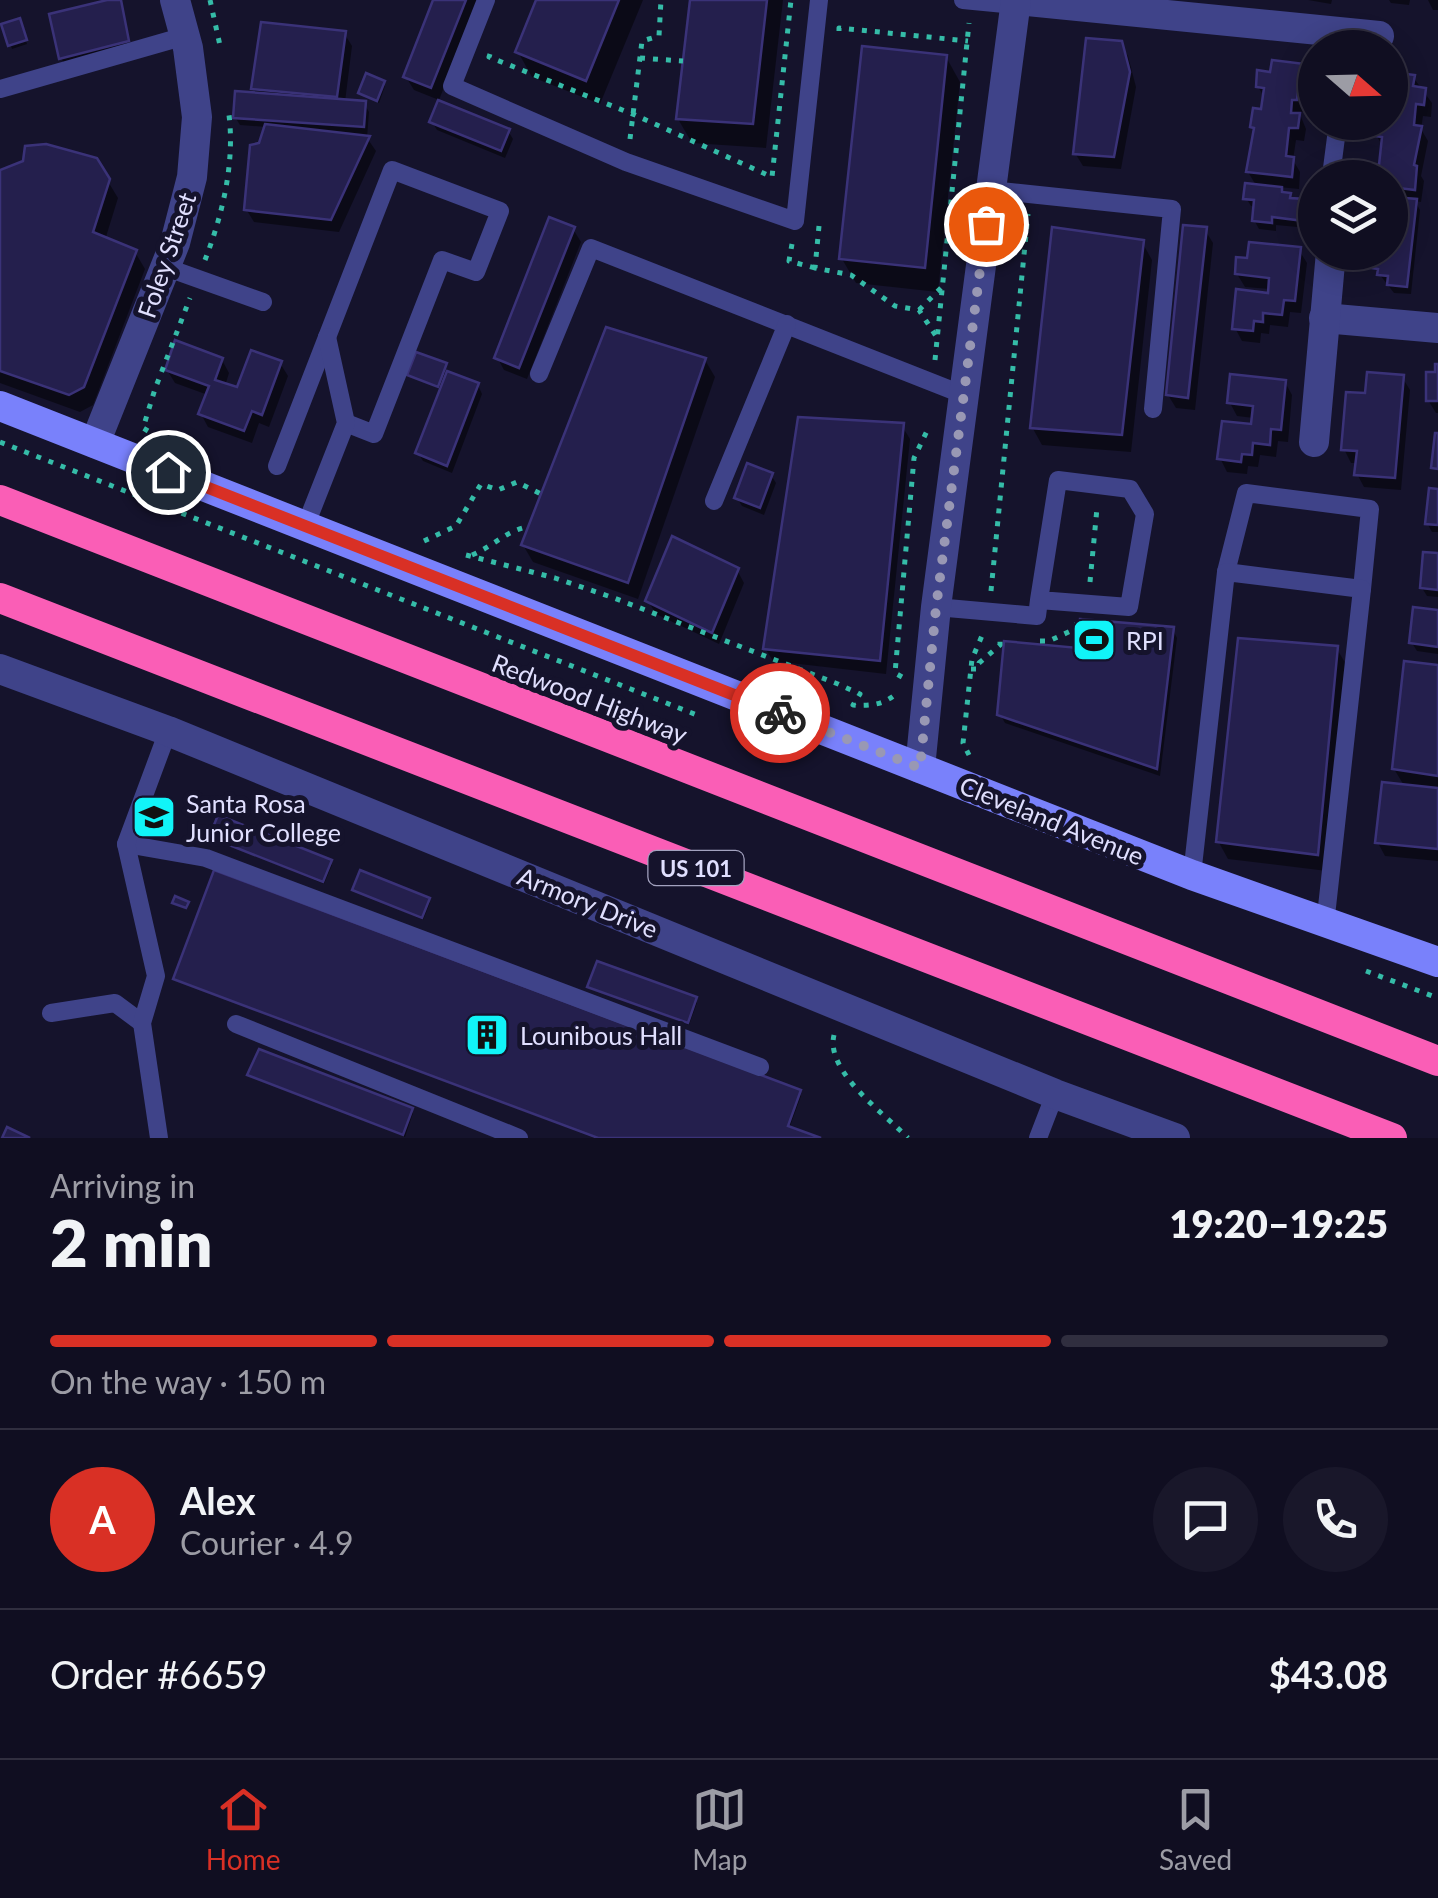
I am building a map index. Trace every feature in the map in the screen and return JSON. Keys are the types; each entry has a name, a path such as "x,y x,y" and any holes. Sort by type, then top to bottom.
{"highway":[{"name":"Redwood Highway","path":"0,500 1438,1060"},
{"name":"US 101","path":"0,598 1392,1138"}],"street":[{"name":"Foley Street","path":"95,443 165,267 192,177 197,117 175,0"},
{"path":"920,768 936,608 1016,2 1298,32"},
{"path":"1314,442 1329,270"},
{"path":"1324,318 1438,328"},
{"name":"Cleveland Avenue","path":"0,406 1192,875 1438,962"},
{"name":"Armory Drive","path":"0,669 168,730 1140,1132 1176,1138"}],"lane":[{"path":"486,0 452,86 626,162 796,221 819,0"},
{"path":"963,0 1016,2"},
{"path":"0,89 184,36"},
{"path":"277,466 392,170 500,211 476,272 442,260 374,434 346,423"},
{"path":"991,190 1172,209 1153,410"},
{"path":"538,374 590,248 964,395"},
{"path":"165,267 262,302"},
{"path":"714,501 787,324"},
{"path":"305,527 346,423 327,337"},
{"path":"936,608 1037,616 1058,480 1130,488 1144,514 1129,607 1040,600"},
{"path":"1192,875 1226,572 1246,493 1370,510 1325,925"},
{"path":"1226,572 1362,588"},
{"path":"159,1138 142,1023 156,976 126,844 168,730"},
{"path":"126,844 206,858 760,1067"},
{"path":"51,1013 115,1003 142,1023"},
{"path":"236,1024 520,1138"},
{"path":"1038,1138 1055,1094"}],"path":[{"path":"210,0 222,55"},
{"path":"626,162 642,41 658,36 662,0"},
{"path":"495,43 490,57 635,115 772,177 790,0"},
{"path":"453,552 555,578 614,598 860,694 853,705 872,706 890,700 906,680 895,673 914,458 927,435 972,1"},
{"path":"837,46 839,28 968,41"},
{"path":"640,58 683,61"},
{"path":"152,433 143,428 155,388 222,218 231,132 228,112"},
{"path":"980,762 965,751 963,743 972,659 988,612 1030,196"},
{"path":"815,268 820,212"},
{"path":"1027,220 1040,222"},
{"path":"796,221 789,261 851,275 895,306 918,310 937,338"},
{"path":"918,310 942,287"},
{"path":"437,547 421,542 456,526 481,484 498,490 517,482 541,494"},
{"path":"1090,590 1100,485"},
{"path":"469,556 492,547 510,530 528,528"},
{"path":"837,1022 832,1043 845,1077 908,1138"}],"building":[{"path":"121,0 129,41 59,59 49,14"},
{"path":"433,0 466,0 431,88 403,77"},
{"path":"536,0 619,0 586,81 515,52"},
{"path":"690,0 767,0 753,124 676,119"},
{"path":"20,18 27,40 8,46 1,24"},
{"path":"261,22 346,31 337,97 251,89"},
{"path":"1086,38 1122,41 1130,72 1114,157 1073,154"},
{"path":"862,46 947,55 925,268 839,259"},
{"path":"1272,60 1298,63 1297,100 1292,100 1291,113 1298,113 1298,128 1289,128 1286,156 1294,157 1292,177 1246,172 1254,128 1250,127 1253,108 1261,109 1264,88 1256,87 1257,70 1270,72"},
{"path":"366,73 385,81 377,101 358,93"},
{"path":"1408,74 1415,75 1413,86 1426,88 1424,105 1416,104 1414,125 1422,126 1414,165 1415,190 1408,189 1408,160 1380,160 1382,140 1408,140"},
{"path":"235,91 366,101 364,127 233,118"},
{"path":"438,100 510,129 501,151 429,122"},
{"path":"265,124 370,136 331,220 244,210 250,145 259,143"},
{"path":"46,144 97,158 110,179 93,232 137,250 84,387 69,395 0,371 0,170 23,161 25,146"},
{"path":"1245,183 1282,187 1282,192 1291,193 1290,198 1298,198 1298,220 1272,217 1272,223 1252,221 1254,200 1243,199"},
{"path":"1408,198 1417,199 1407,287 1387,285 1388,276 1377,275 1378,270 1408,270"},
{"path":"549,217 575,227 519,368 494,358"},
{"path":"1183,225 1207,227 1188,398 1166,395"},
{"path":"1052,227 1144,240 1122,435 1030,428"},
{"path":"1249,242 1298,247 1295,301 1284,300 1282,315 1263,313 1263,322 1254,321 1253,331 1232,329 1236,289 1268,293 1269,278 1235,274 1236,257 1247,258"},
{"path":"606,327 706,358 628,583 521,545"},
{"path":"175,340 223,358 215,380 237,387 251,350 282,361 262,415 252,411 244,431 198,414 209,386 165,370"},
{"path":"416,352 447,363 438,387 407,375"},
{"path":"1435,364 1438,401 1426,401 1426,372 1435,372"},
{"path":"447,371 479,383 447,466 415,453"},
{"path":"1367,372 1404,375 1395,478 1354,475 1357,451 1341,450 1346,392 1365,393"},
{"path":"1230,374 1286,380 1281,430 1271,429 1270,445 1253,443 1252,455 1242,454 1241,462 1217,459 1222,421 1251,424 1253,406 1227,403"},
{"path":"798,417 904,423 880,661 763,649"},
{"path":"1438,433 1438,469 1431,468"},
{"path":"747,463 773,473 760,508 734,498"},
{"path":"1429,488 1438,489 1438,525 1425,524"},
{"path":"672,536 739,568 712,633 645,601"},
{"path":"1423,552 1438,553 1438,590 1420,588"},
{"path":"1413,607 1438,610 1438,647 1409,643"},
{"path":"1080,619 1174,627 1157,769 997,715 1004,641 1078,648"},
{"path":"1238,638 1338,646 1318,855 1216,842"},
{"path":"1404,661 1438,665 1438,776 1392,769"},
{"path":"1382,782 1438,788 1438,849 1375,843"},
{"path":"218,815 332,860 323,882 209,837"},
{"name":"Lounibous Hall","path":"214,870 801,1090 788,1126 821,1138 598,1138 173,979"},
{"path":"360,870 430,898 422,918 352,890"},
{"path":"175,896 189,902 186,908 172,903"},
{"path":"597,961 697,997 688,1023 587,987"},
{"path":"259,1049 413,1108 403,1135 247,1075"},
{"path":"7,1127 30,1138 2,1138"}],"way so far":[{"path":"780,713 920,768 936,608 986,224"}],"place":[{"name":"RPI","path":"1094,640"},
{"name":"Santa Rosa Junior College","path":"154,817"},
{"name":"Lounibous Hall","path":"487,1035"}],"route":[{"path":"168,472 780,713"}]}
